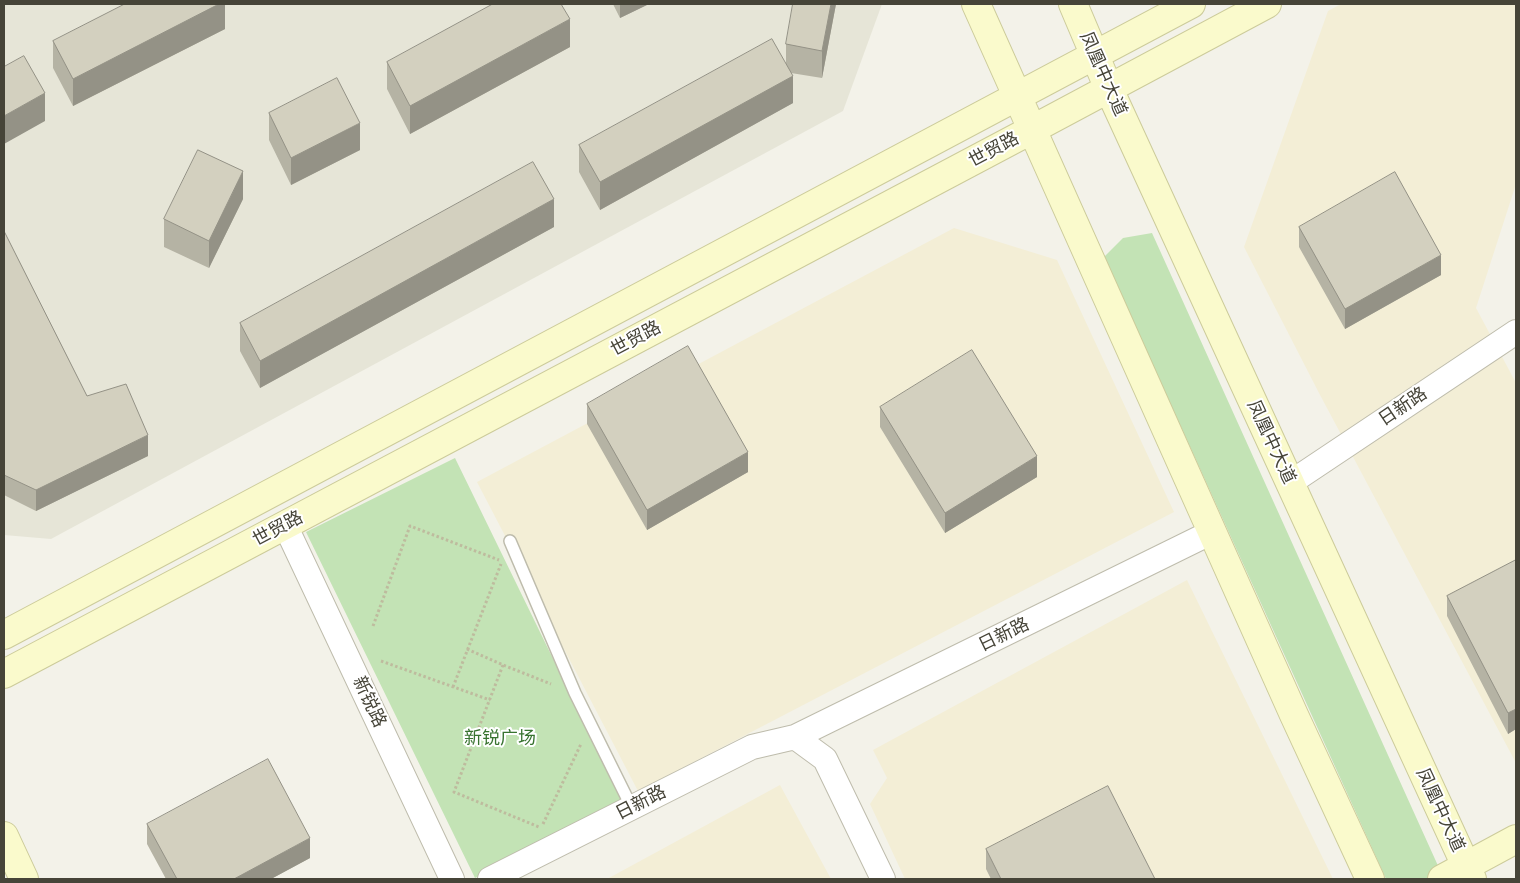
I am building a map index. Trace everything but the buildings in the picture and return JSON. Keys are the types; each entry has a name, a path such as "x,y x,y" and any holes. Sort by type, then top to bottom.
{"main road":[{"path":"976,4 1294,715 1370,879"},
{"name":"凤凰中大道","path":"1073,4 1109,89 1469,873"},
{"name":"世贸路","path":"4,635 1191,4"},
{"name":"世贸路","path":"4,674 1267,4"},
{"path":"4,836 24,879"},
{"path":"1442,879 1469,873 1516,839"}],"street":[{"name":"日新路","path":"1290,483 1516,332"},
{"name":"新锐路","path":"286,524 452,879"},
{"name":"日新路","path":"490,879 752,747 796,737 1212,532"},
{"path":"796,737 825,759 882,879"}],"lane":[{"path":"510,541 575,693 632,808"}],"path":[{"path":"373,626 410,526 502,561"},
{"path":"453,687 510,541"},
{"path":"468,649 575,693"},
{"path":"381,661 490,700"},
{"path":"504,665 454,792 542,828 591,722"}],"shaded area":[{"path":"4,4 882,4 843,111 51,539 4,535"},
{"path":"1341,4 1516,4 1516,184 1476,308 1516,383 1516,763 1319,393 1244,247 1328,11"},
{"path":"954,228 1057,260 1174,512 638,791 477,482"},
{"path":"1187,580 1333,879 905,879 870,804 887,778 873,750"},
{"path":"780,785 831,879 607,879"}],"green space":[{"path":"1152,233 1444,879 1386,879 1104,257 1123,238"},
{"name":"新锐广场","path":"455,458 624,804 475,878 306,532"}]}
